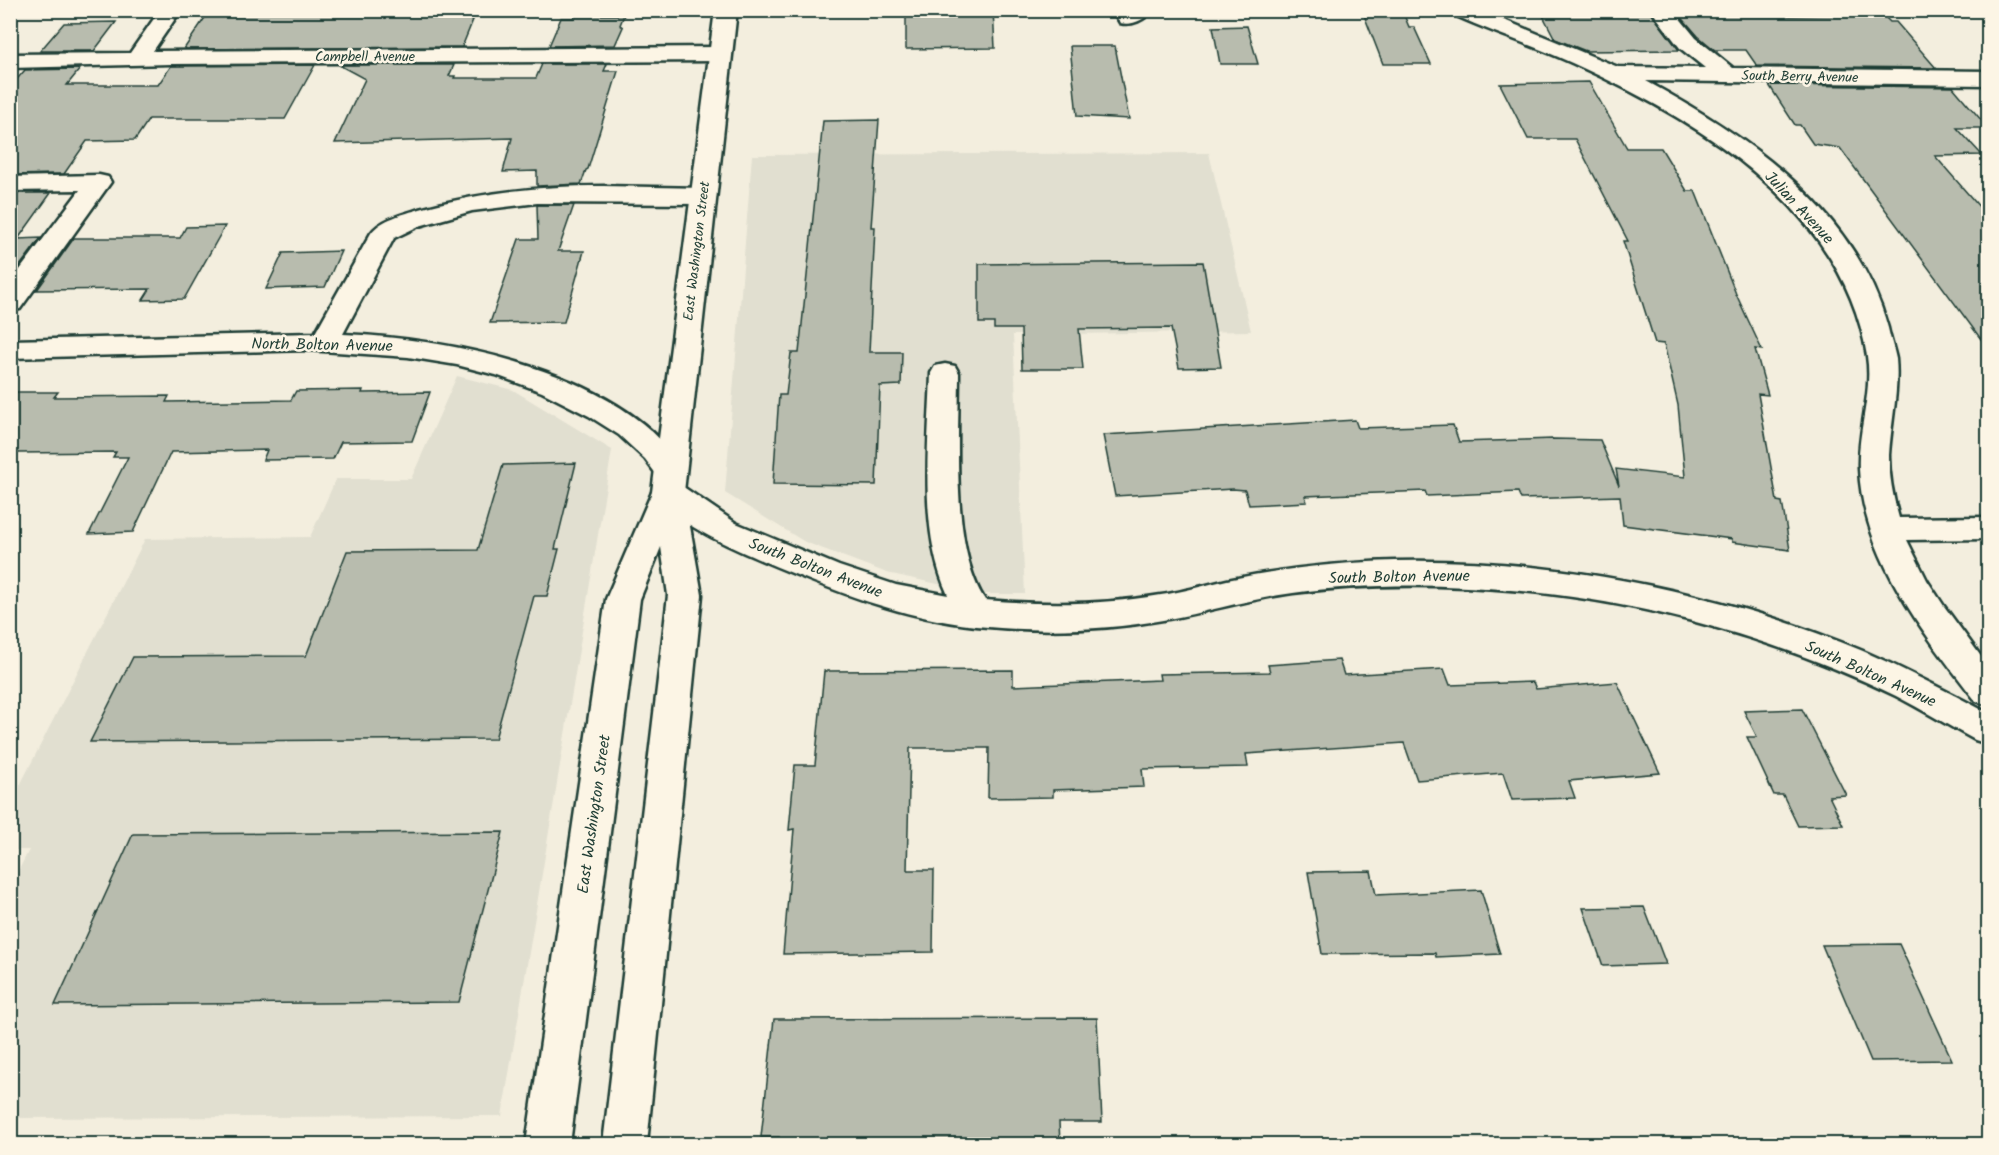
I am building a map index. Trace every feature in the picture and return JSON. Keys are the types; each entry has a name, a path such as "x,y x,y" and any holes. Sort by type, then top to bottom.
{"street":[{"path":"137,59 171,10"},
{"name":"East Washington Street","path":"548,1144 622,607 669,482 726,10"},
{"name":"Julian Avenue","path":"1462,10 1485,22 1563,51 1675,105 1742,150 1781,182 1821,226 1848,264 1871,314 1881,356 1882,378 1874,440 1874,471 1877,493 1887,529 1925,604 1989,691"},
{"path":"1660,10 1688,43 1727,75"},
{"name":"Campbell Avenue","path":"10,61 182,57 720,54"},
{"name":"South Berry Avenue","path":"1611,74 1989,78"},
{"path":"10,184 99,182 10,303"},
{"path":"325,340 384,233 399,224 474,201 535,194 703,196"},
{"name":"North Bolton Avenue","path":"10,349 325,340 419,348 519,372 575,396 616,419 651,445 663,458 669,482"},
{"path":"945,373 945,483 949,532 962,590 976,613"},
{"name":"East Washington Street","path":"625,1144 685,595 669,482"},
{"name":"South Bolton Avenue","path":"669,482 724,530 857,587 915,602 976,613 1061,617 1105,615 1166,607 1267,585 1371,574 1478,575 1542,582 1628,595 1717,616 1785,636 1901,683 1989,730"},
{"path":"1887,529 1989,528"}],"shaded area":[{"path":"1209,153 1251,331 1013,335 1025,594 984,594 887,573 805,542 725,493 752,155"},
{"path":"457,376 513,390 612,450 502,1116 11,1118 10,887 29,850 11,850 11,803 145,539 310,537 336,479 411,479"}],"building":[{"path":"210,10 477,10 462,47 184,49"},
{"path":"906,10 993,10 995,48 906,49"},
{"path":"1540,10 1649,10 1679,50 1586,51 1555,39"},
{"path":"1777,12 1780,16 1882,14 1890,22 1896,22 1936,68 1757,66 1746,50 1715,50 1698,36 1678,13"},
{"path":"575,15 624,15 620,25 623,27 615,45 549,46 561,18 574,18"},
{"path":"1364,15 1404,15 1409,27 1414,27 1431,64 1383,64"},
{"path":"116,22 94,51 40,51 64,23"},
{"path":"1247,26 1258,64 1220,64 1213,27"},
{"path":"1070,46 1115,46 1129,119 1077,116"},
{"path":"542,64 607,64 604,71 618,71 588,169 581,184 537,186 537,171 503,172 512,138 335,143 365,79 339,65 454,65 449,76 455,76 454,78 536,78"},
{"path":"315,65 285,119 149,119 135,140 87,141 64,174 10,175 10,87 25,70 80,69 67,85 158,85 171,66"},
{"path":"1589,82 1627,148 1661,148 1687,191 1695,191 1736,294 1762,350 1755,349 1768,395 1758,394 1777,501 1782,502 1790,550 1732,542 1732,539 1623,525 1620,496 1521,499 1518,492 1427,496 1425,491 1305,496 1307,502 1249,505 1245,490 1233,489 1115,496 1103,435 1355,420 1358,428 1453,425 1459,442 1600,440 1619,486 1616,469 1685,477 1678,405 1664,344 1655,343 1623,241 1628,241 1575,139 1528,139 1500,84"},
{"path":"1769,85 1953,87 1988,128 1957,128 1982,155 1935,156 1989,218 1989,350 1840,148 1813,144 1800,125 1795,125"},
{"path":"879,120 871,227 875,227 869,352 902,352 901,385 880,386 876,485 773,484 779,395 786,395 791,353 799,353 823,121"},
{"path":"10,193 51,193 18,239 41,238 10,279"},
{"path":"537,205 574,205 558,251 584,251 564,322 490,323 519,239 538,239"},
{"path":"225,226 184,299 143,300 150,289 37,290 74,238 180,238 186,227"},
{"path":"341,251 325,287 266,289 283,253"},
{"path":"1203,262 1221,367 1179,368 1171,328 1079,329 1083,369 1022,369 1021,329 994,329 994,323 979,323 979,264"},
{"path":"363,390 362,393 430,392 412,441 341,442 333,459 263,460 267,450 171,452 133,532 89,534 128,457 113,457 116,452 18,453 10,465 10,392 58,392 54,397 169,396 166,402 291,400 296,391"},
{"path":"576,463 555,549 559,549 547,596 534,596 495,739 90,742 133,657 306,656 347,551 478,550 503,465"},
{"path":"1339,660 1344,675 1444,669 1450,685 1533,682 1536,689 1617,682 1660,773 1569,781 1575,798 1512,800 1503,773 1417,780 1404,743 1246,754 1248,767 1142,769 1144,787 1053,790 1053,797 988,798 989,748 910,748 907,870 934,870 933,952 783,954 794,829 789,830 795,765 815,765 824,671 1013,670 1013,686 1160,680 1159,674 1270,672 1268,665"},
{"path":"1802,709 1846,795 1829,796 1843,825 1798,826 1783,795 1774,795 1747,737 1757,737 1744,711"},
{"path":"503,832 459,1002 55,1005 133,834"},
{"path":"1371,871 1376,895 1481,890 1500,954 1436,957 1435,953 1322,954 1308,872"},
{"path":"1644,907 1666,964 1603,966 1583,908"},
{"path":"1899,944 1952,1060 1871,1061 1822,945"},
{"path":"1097,1018 1102,1122 1059,1122 1060,1144 778,1144 779,1137 761,1137 774,1019"}]}
